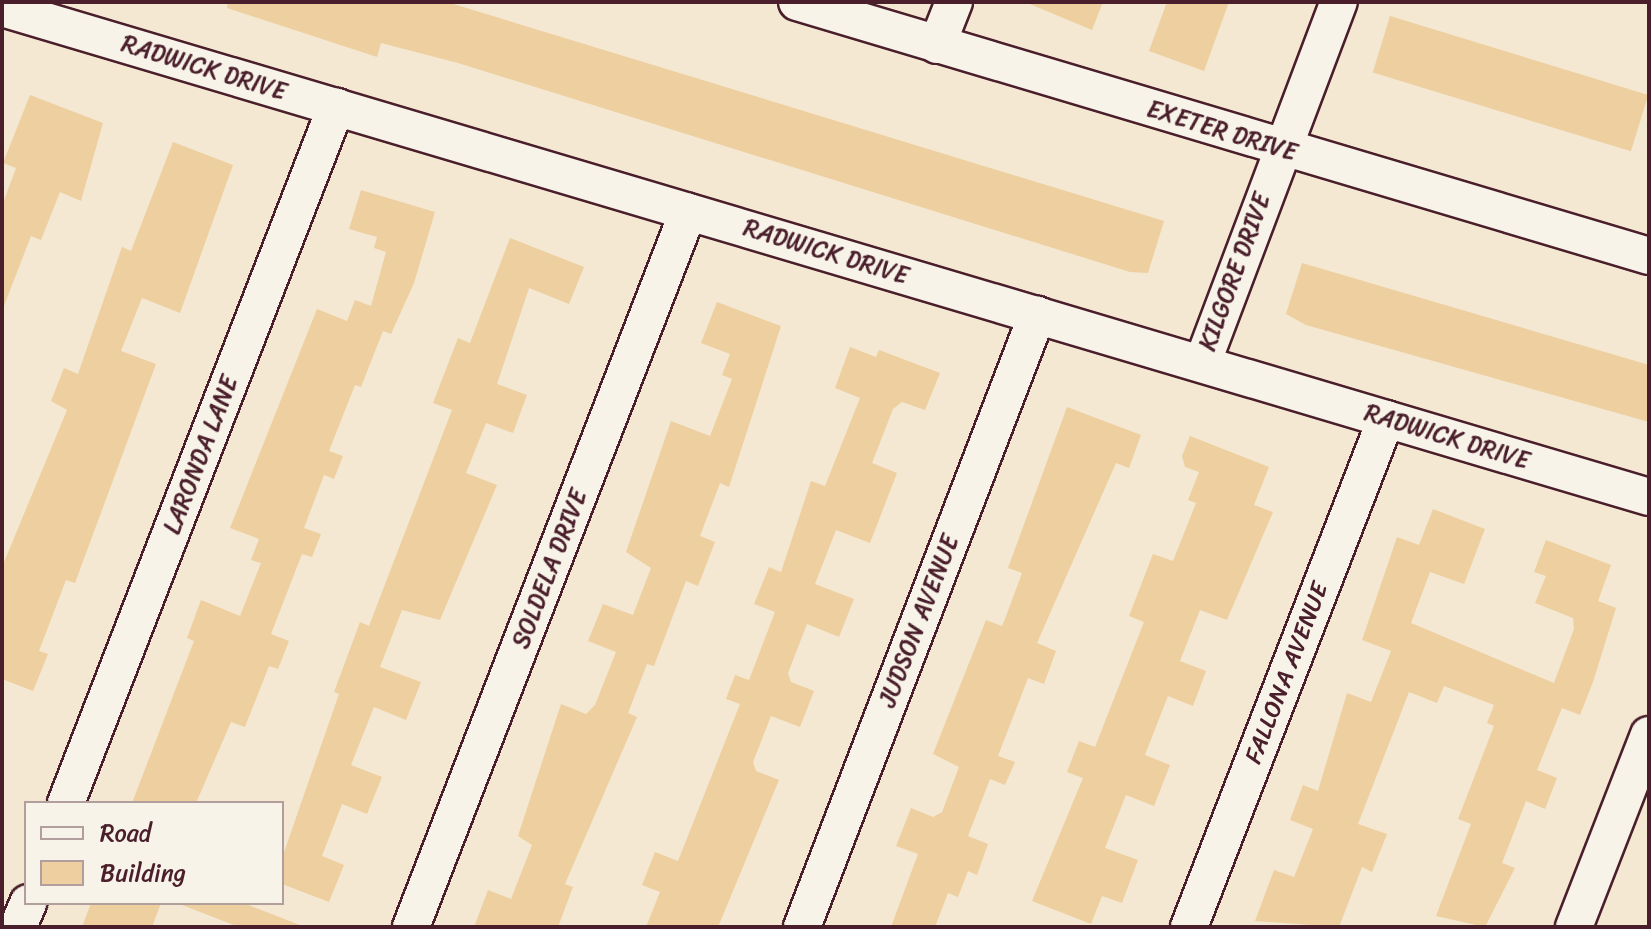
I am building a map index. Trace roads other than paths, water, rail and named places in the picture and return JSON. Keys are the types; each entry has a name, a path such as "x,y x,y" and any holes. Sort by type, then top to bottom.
{"street":[{"name":"EXETER DRIVE","path":"797,2 1281,149 1649,256"},
{"path":"937,45 954,2"},
{"name":"KILGORE DRIVE","path":"1202,364 1339,2"},
{"name":"RADWICK DRIVE","path":"2,8 1649,497"},
{"name":"LARONDA LANE","path":"67,801 336,107"},
{"name":"SOLDELA DRIVE","path":"411,927 688,212"},
{"name":"JUDSON AVENUE","path":"802,927 1037,315"},
{"name":"FALLONA AVENUE","path":"1189,927 1386,419"},
{"path":"1574,927 1649,735"},
{"path":"18,927 27,905"}]}
